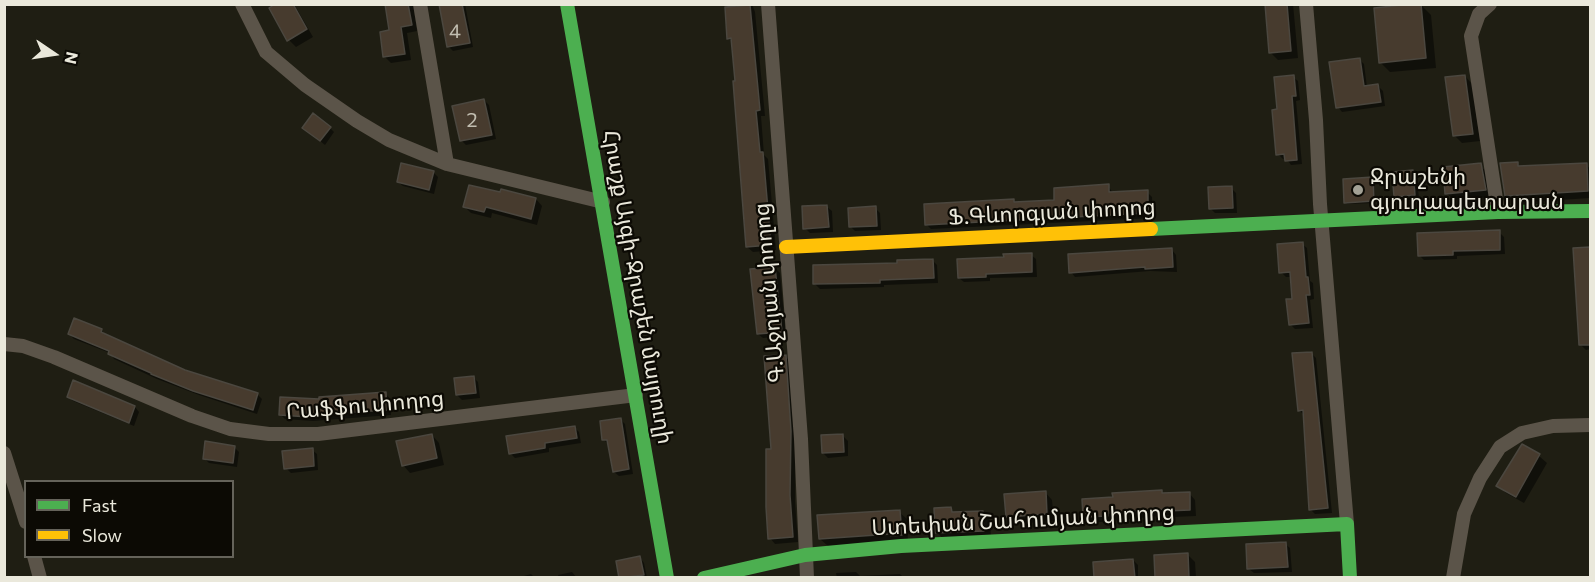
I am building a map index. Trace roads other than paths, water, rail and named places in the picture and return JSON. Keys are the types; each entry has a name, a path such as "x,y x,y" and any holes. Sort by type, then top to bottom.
{"street":[{"path":"242,4 266,52 305,85 389,140 447,164 603,202"},
{"path":"420,4 447,164"},
{"name":"Հրաշք Այգի-Ջրաշեն մայրուղի","path":"567,4 667,578"},
{"name":"Գ.Աջոյան փողոց","path":"768,4 801,439 807,578"},
{"path":"1306,4 1350,578"},
{"path":"1490,4 1479,14 1471,36 1498,212"},
{"name":"Ֆ.Գևորգյան փողոց","path":"786,247 1498,212 1590,211"},
{"name":"Րաֆֆու փողոց","path":"4,345 23,346 54,357 192,416 230,429 269,434 318,434 636,395"},
{"path":"1453,578 1464,514 1480,478 1500,447 1522,433 1553,426 1590,425"},
{"path":"4,453 24,516"},
{"name":"Ստեփան Շահումյան փողոց","path":"704,578 805,555 901,546 1347,524"},
{"path":"35,558 40,578"}],"place":[{"name":"Ջրաշենի գյուղապետարան","path":"1358,190"}]}
